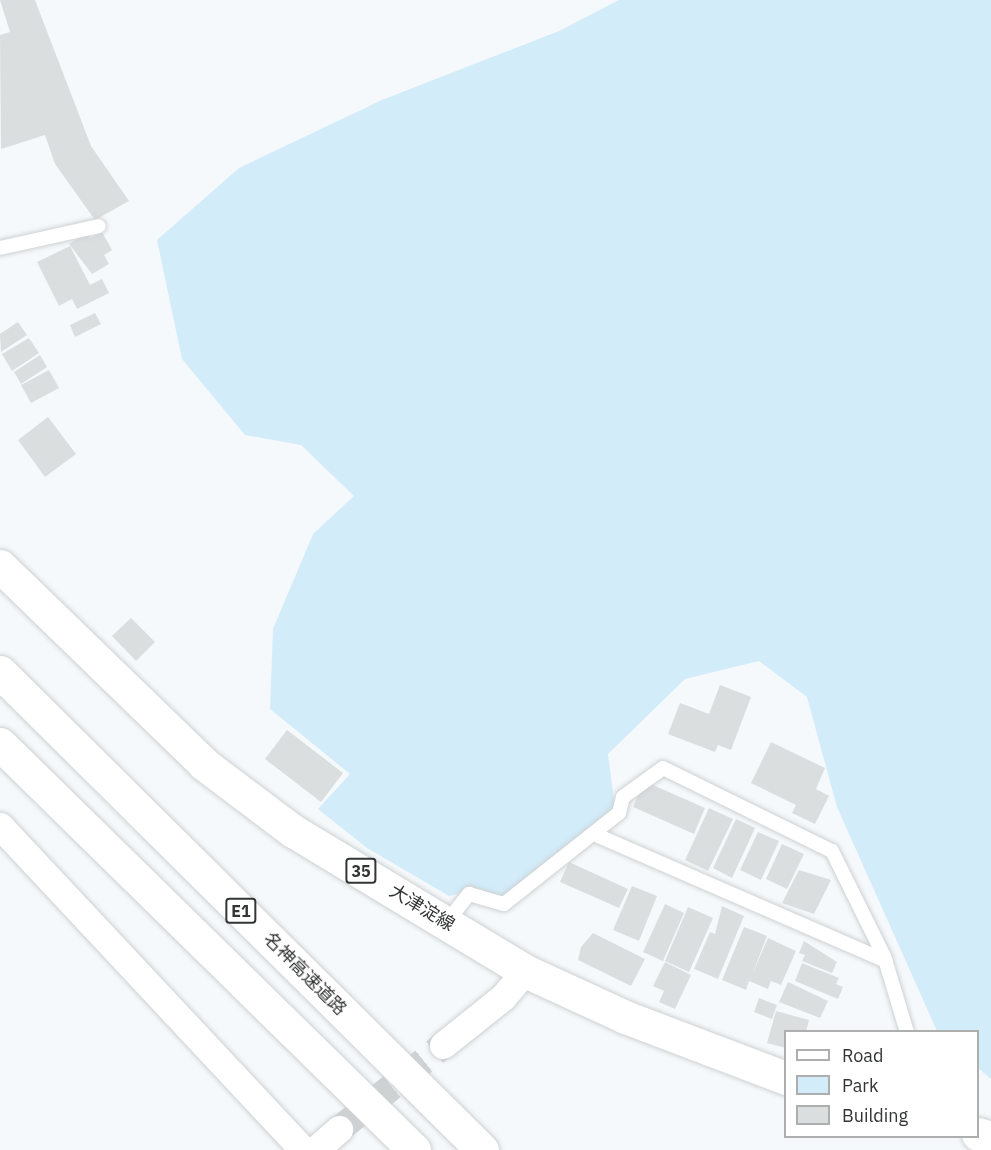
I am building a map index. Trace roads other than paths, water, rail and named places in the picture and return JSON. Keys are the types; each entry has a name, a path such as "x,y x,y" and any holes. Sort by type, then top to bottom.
{"main road":[{"name":"大津淀線","path":"0,566 204,764 293,831 525,971 625,1017 784,1077"},
{"name":"名神高速道路","path":"0,672 482,1150"},
{"path":"0,744 414,1150"}],"street":[{"path":"0,826 303,1150"},
{"path":"443,1045 503,997 525,971"},
{"path":"315,1150 339,1129"}],"lane":[{"path":"0,248 99,226"},
{"path":"447,922 469,894 504,904 620,813 623,797 663,768 832,851 886,961 906,1030"},
{"path":"594,834 886,961"}],"tunnel":[{"path":"339,1129 443,1045"}]}
